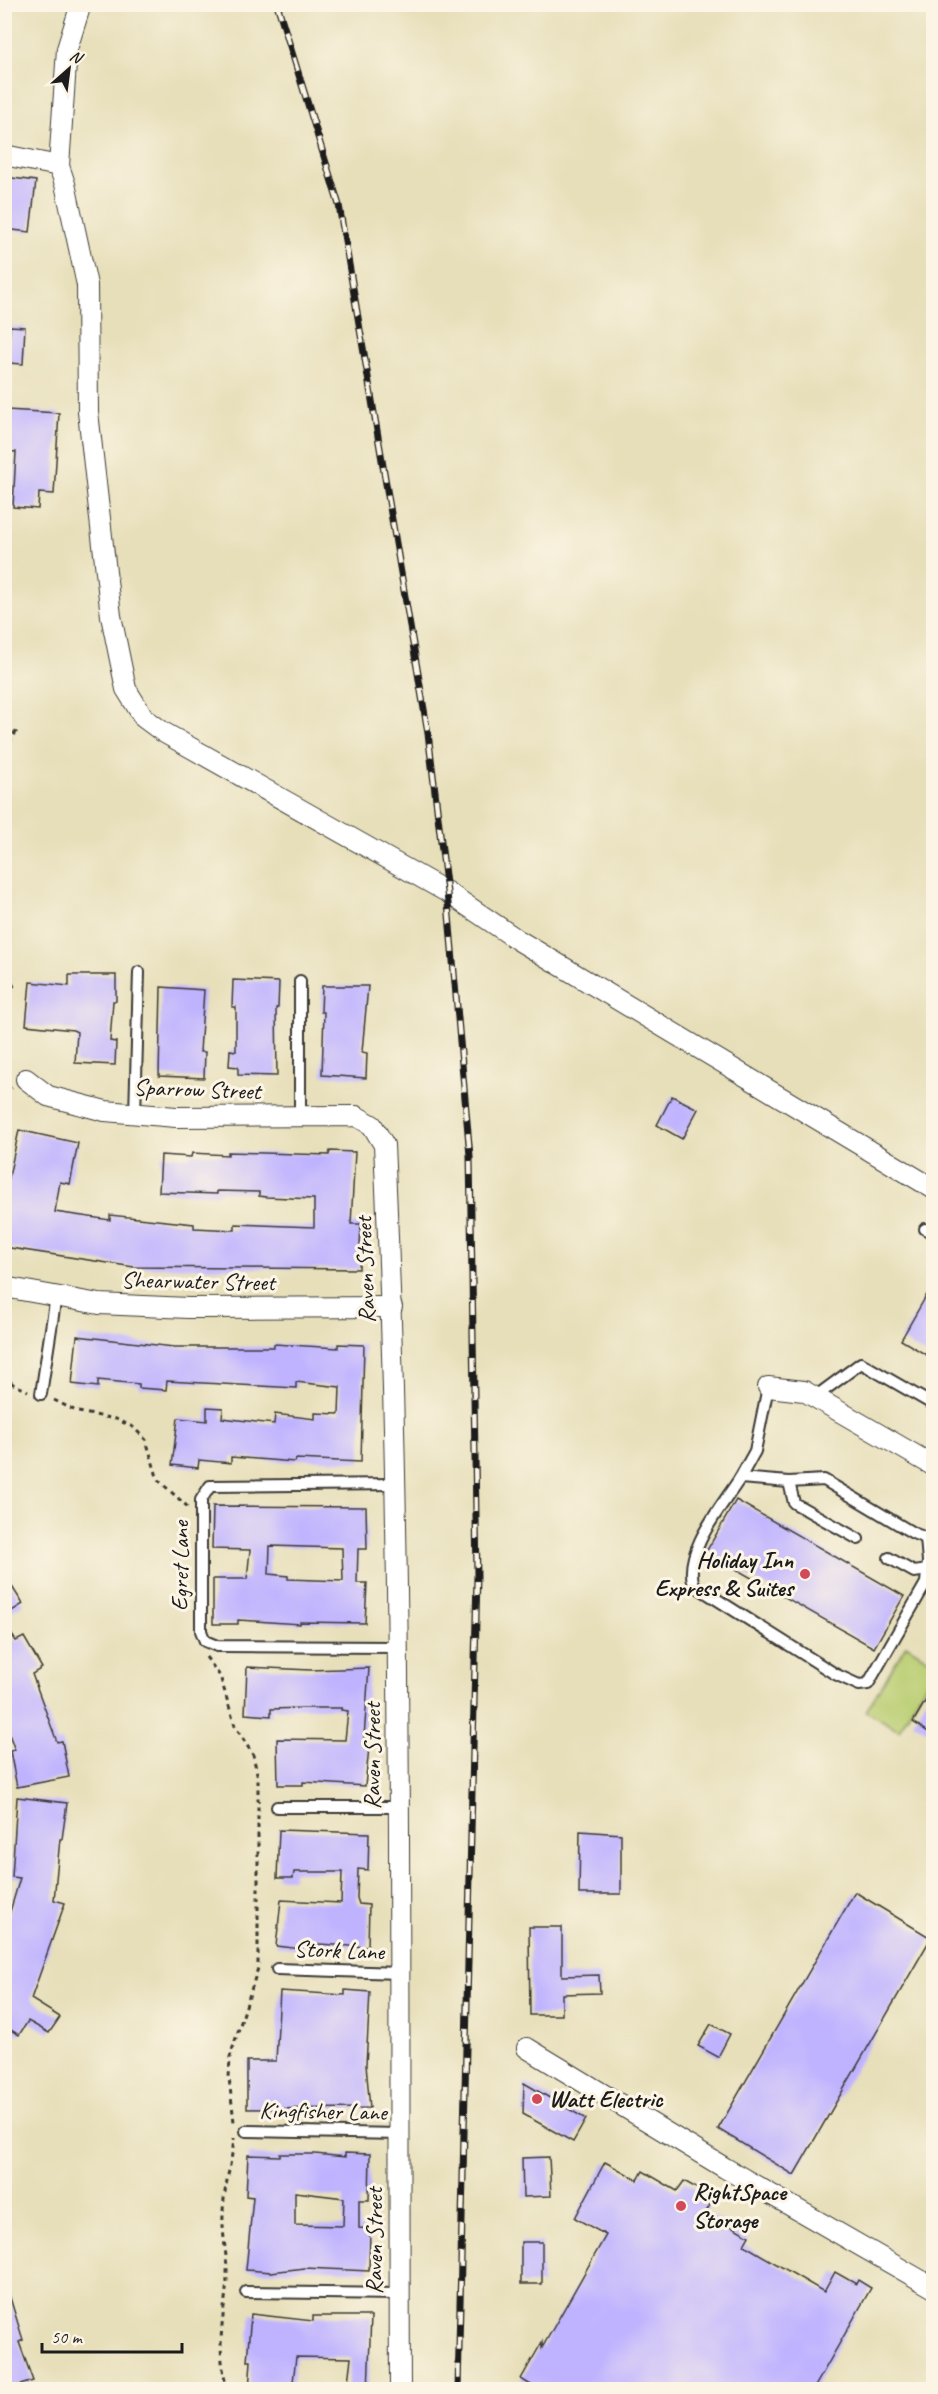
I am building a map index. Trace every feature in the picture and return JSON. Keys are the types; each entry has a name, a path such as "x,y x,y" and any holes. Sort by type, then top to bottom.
{"street":[{"path":"81,4 67,49 59,166 68,194 87,285 88,412 111,616 126,689 144,718 163,732 447,892 518,940 933,1189"},
{"path":"4,155 59,166"},
{"name":"Sparrow Street","path":"26,1079 48,1096 74,1104 135,1114 176,1117 356,1116 372,1125"},
{"name":"Raven Street","path":"372,1125 384,1145 392,1308 396,1484 400,2390"},
{"name":"Shearwater Street","path":"4,1287 99,1304 188,1308 392,1308"},
{"path":"768,1387 804,1391 933,1466"},
{"path":"527,2048 715,2162 933,2288"}],"lane":[{"path":"135,1114 139,972"},
{"path":"300,981 300,1117"},
{"path":"41,1394 56,1296"},
{"path":"815,1398 861,1363 933,1405"},
{"path":"740,1478 789,1482 824,1480 913,1533 929,1537 926,1583 868,1684 859,1686 843,1678 694,1585 690,1573 698,1544 755,1451 768,1387"},
{"path":"789,1482 794,1503 858,1539"},
{"name":"Egret Lane","path":"396,1484 217,1484 210,1486 202,1495 201,1631 205,1641 217,1646 397,1647"},
{"path":"890,1558 914,1572 928,1570"},
{"path":"277,1808 398,1807"},
{"name":"Stork Lane","path":"277,1969 399,1973"},
{"name":"Kingfisher Lane","path":"246,2131 400,2133"},
{"path":"246,2292 400,2294"}],"path":[{"path":"4,750 19,728"},
{"path":"4,732 15,733"},
{"path":"4,967 15,989"},
{"path":"4,1376 21,1389 41,1394 78,1412 116,1419 133,1427 146,1440 159,1480 175,1497 201,1514"},
{"path":"205,1641 205,1654 220,1676 230,1716 254,1755 258,1778 258,1968 235,2039 229,2066 234,2131 233,2154 224,2198 223,2234 227,2270 219,2335 220,2360 227,2390"}],"green space":[{"path":"906,1645 933,1662 933,1672 899,1730 866,1711"}],"building":[{"path":"4,177 36,181 30,232 4,229"},
{"path":"10,326 25,327 23,364 8,363"},
{"path":"6,410 59,413 54,494 39,493 38,509 13,507 16,452 4,451"},
{"path":"69,975 116,975 116,1001 113,1001 110,1041 116,1042 115,1065 75,1063 77,1032 73,1030 26,1025 30,982 69,986"},
{"path":"233,980 279,982 278,1008 276,1008 277,1076 238,1075 238,1067 229,1066 230,1050 236,1051 236,1007 232,1007"},
{"path":"322,986 368,986 362,1052 367,1053 366,1078 322,1075 324,1012 321,1012"},
{"path":"161,987 204,990 200,1052 205,1052 204,1078 159,1076"},
{"path":"672,1096 698,1109 682,1139 657,1125"},
{"path":"19,1130 78,1143 70,1184 60,1182 55,1212 110,1220 110,1215 194,1224 194,1228 235,1230 235,1224 314,1227 314,1199 266,1197 259,1196 259,1192 217,1191 217,1194 159,1192 161,1155 191,1157 192,1153 228,1155 228,1152 329,1155 330,1151 355,1152 351,1224 361,1224 359,1269 134,1267 4,1247 4,1200"},
{"path":"933,1284 933,1359 901,1340"},
{"path":"77,1336 174,1347 274,1347 274,1344 338,1348 338,1344 364,1345 361,1462 296,1459 295,1462 231,1457 231,1463 199,1460 198,1468 172,1465 178,1418 207,1421 207,1407 223,1408 222,1418 274,1424 275,1414 315,1419 315,1413 339,1414 340,1387 296,1382 296,1388 167,1381 166,1390 139,1388 139,1384 98,1380 98,1387 72,1384"},
{"name":"Holiday Inn Express & Suites","path":"736,1500 904,1596 874,1648 706,1552"},
{"path":"213,1506 366,1507 367,1549 358,1549 357,1583 367,1583 365,1623 300,1622 300,1624 238,1620 238,1624 213,1624 213,1579 247,1579 250,1550 212,1549","holes":["270,1546 342,1548 343,1581 288,1579 288,1576 269,1574"]},
{"path":"4,1574 23,1604 4,1616"},
{"path":"4,1623 16,1641 24,1637 42,1668 32,1674 57,1742 62,1741 69,1777 17,1787 10,1751 15,1750 4,1721"},
{"path":"247,1667 310,1670 369,1668 364,1738 370,1738 365,1786 303,1782 303,1785 278,1785 277,1739 345,1740 348,1711 341,1710 342,1708 303,1708 271,1709 271,1716 245,1714"},
{"path":"933,1688 933,1735 913,1722"},
{"path":"17,1797 67,1803 62,1839 60,1839 54,1900 65,1903 31,1999 60,2017 49,2033 28,2021 19,2035 4,2026 4,1932 20,1878 12,1877"},
{"path":"279,1830 369,1833 368,1870 358,1869 357,1898 359,1904 369,1905 368,1947 302,1943 302,1949 276,1946 281,1900 341,1903 342,1872 294,1872 293,1878 277,1878"},
{"path":"580,1831 621,1834 621,1894 579,1894"},
{"path":"855,1892 931,1938 794,2175 718,2129"},
{"path":"529,1927 562,1927 562,1976 599,1975 600,1993 562,1994 562,2015 530,2015"},
{"path":"345,1990 370,1992 366,2065 370,2108 247,2109 247,2061 276,2061 280,1991 345,1995"},
{"path":"711,2024 730,2034 718,2057 698,2046"},
{"name":"Watt Electric","path":"524,2083 586,2119 573,2142 523,2114"},
{"path":"345,2153 370,2154 369,2200 359,2200 359,2228 370,2229 369,2271 305,2268 271,2272 246,2270 253,2197 246,2196 248,2155 315,2154 345,2157","holes":["295,2192 344,2198 343,2226 295,2225"]},
{"path":"549,2157 551,2196 523,2197 522,2158"},
{"name":"RightSpace Storage","path":"605,2162 638,2180 643,2171 677,2191 684,2181 700,2190 698,2195 711,2203 706,2212 749,2236 744,2245 824,2292 835,2272 856,2284 858,2280 871,2288 813,2390 539,2390 521,2379 542,2342 542,2348 606,2235 575,2218"},
{"path":"521,2242 542,2242 542,2284 521,2284"},
{"path":"8,2291 23,2340 19,2342 33,2381 4,2390 4,2292"},
{"path":"251,2314 313,2321 313,2316 371,2316 368,2390 347,2390 351,2358 296,2357 292,2390 249,2390 251,2361 247,2361"}],"railway":[{"path":"277,4 339,205 428,733 447,892 470,1156 477,1576 458,2390"}],"place":[{"name":"Holiday Inn Express & Suites","path":"805,1574"},
{"name":"Watt Electric","path":"537,2099"},
{"name":"RightSpace Storage","path":"681,2206"}]}
